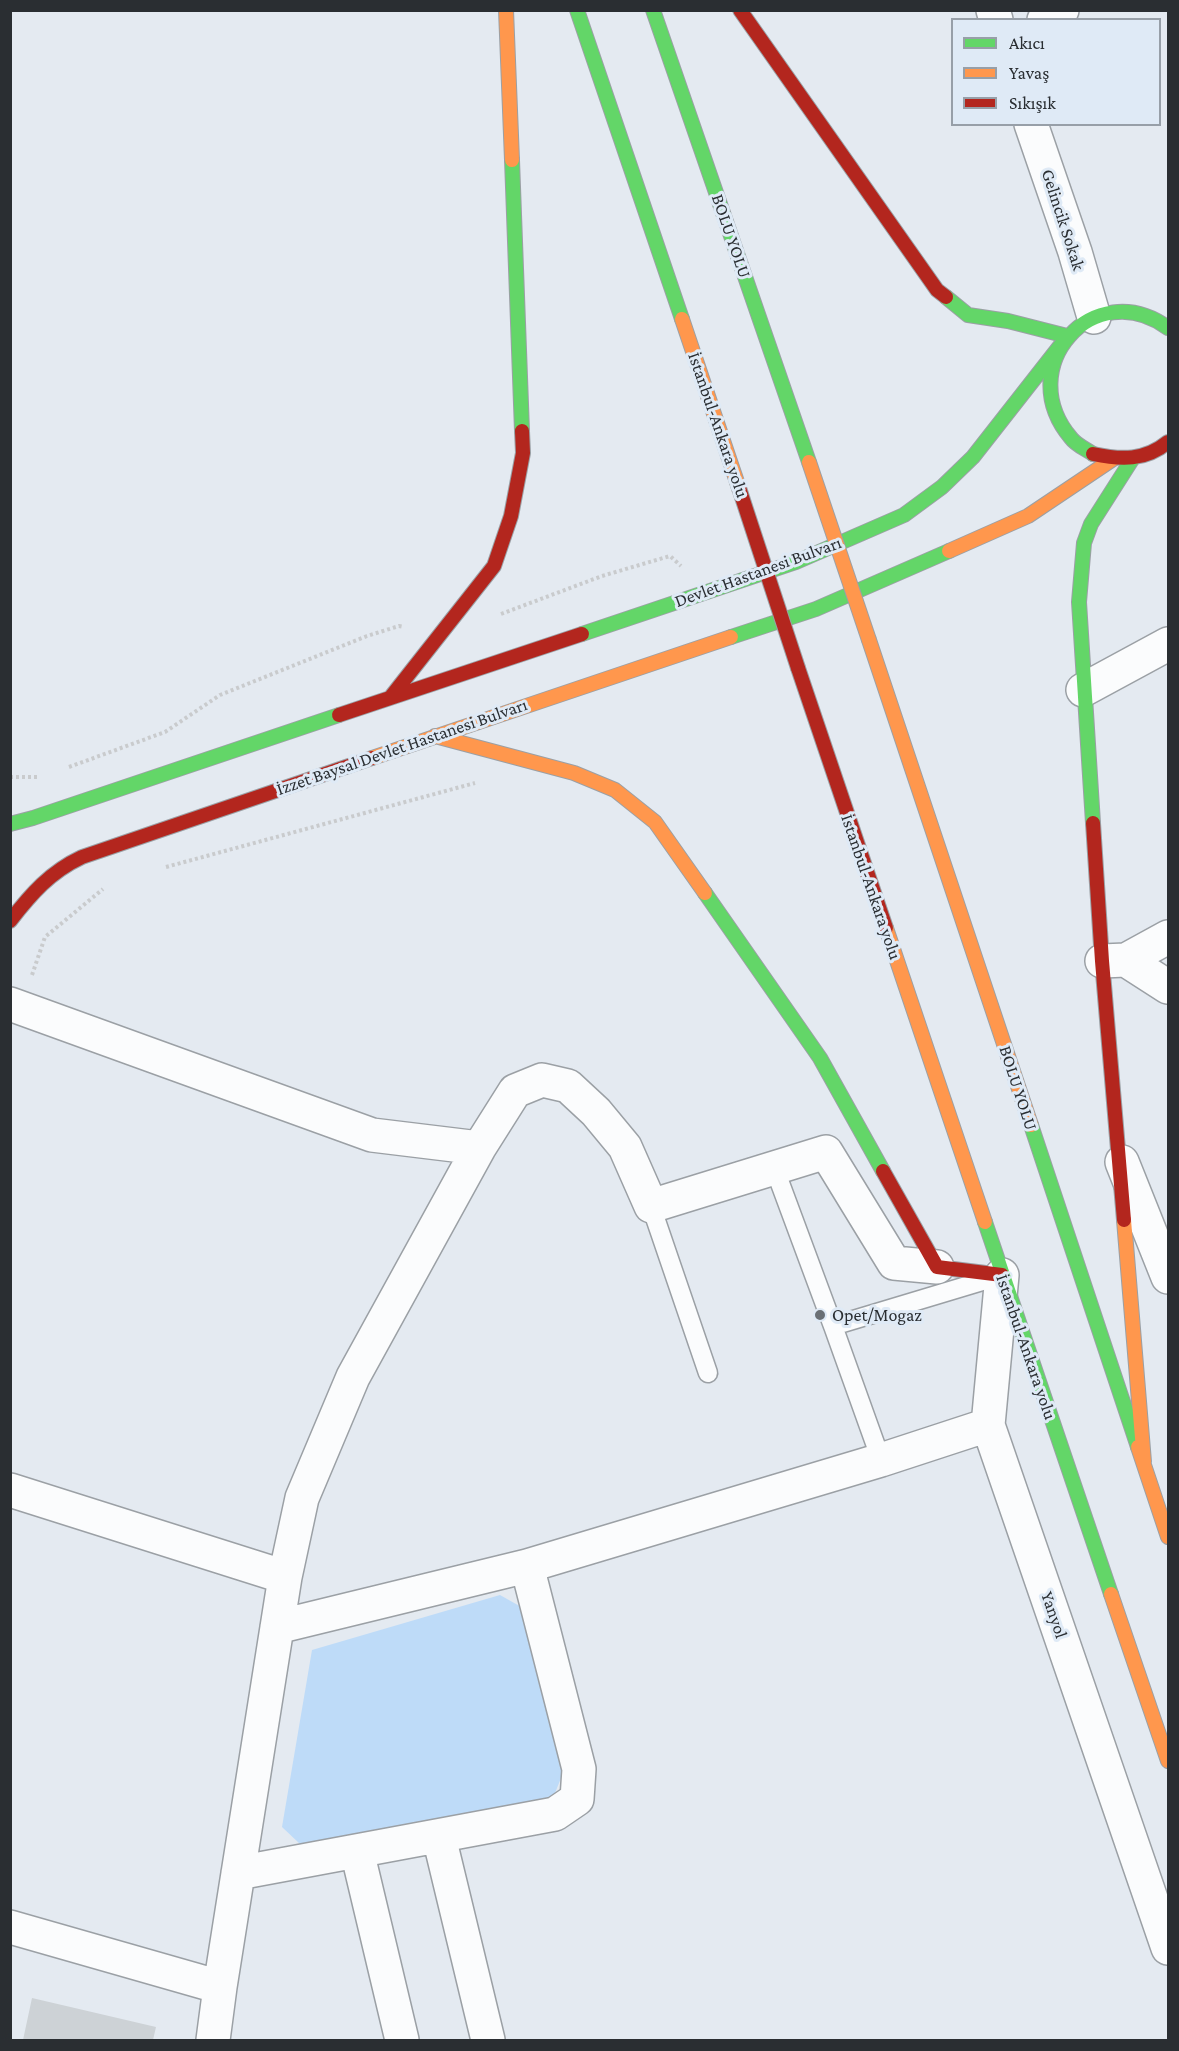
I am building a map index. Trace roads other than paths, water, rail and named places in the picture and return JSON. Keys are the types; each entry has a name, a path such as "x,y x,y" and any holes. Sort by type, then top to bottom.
{"main road":[{"path":"10,824 390,698 494,566 511,516 523,453 506,10"},
{"name":"İstanbul-Ankara yolu","path":"578,10 1002,1275 1168,1761"},
{"name":"BOLU YOLU","path":"653,10 809,462 1168,1537"},
{"path":"740,10 937,290 968,315 1008,321 1064,341 1052,362 1049,381 1050,399 1055,417 1065,433 1079,445 1095,454 1113,459 1138,458 1161,448 1168,442"},
{"path":"1138,313 1158,304"},
{"path":"1094,317 1116,312 1138,313 1153,318 1168,328"},
{"name":"Devlet Hastanesi Bulvarı","path":"390,698 796,562 904,515 942,487 974,457 1064,341 1080,325 1094,317"},
{"path":"1133,458 1091,524 1084,543 1079,602 1083,690 1114,960 1116,1146 1144,1462"},
{"name":"İzzet Baysal Devlet Hastanesi Bulvarı","path":"10,921 47,876 82,857 816,609 1028,516 1113,459"},
{"path":"435,736 574,774 615,790 655,822 820,1058 937,1267 1002,1275"}],"street":[{"path":"1048,18 1062,10"},
{"name":"Gelincik Sokak","path":"1032,126 1094,317"},
{"path":"1083,690 1168,644"},
{"path":"1114,960 1168,937"},
{"path":"1114,960 1168,988"},
{"path":"15,1006 372,1135 479,1148"},
{"path":"213,2040 285,1577 302,1498 353,1377 479,1148 515,1091 542,1080 568,1086 596,1112 625,1148 651,1206 826,1152 894,1263 937,1267"},
{"path":"1116,1146 1168,1277"},
{"name":"Yanyol","path":"1002,1275 988,1425 1168,1948"},
{"path":"277,1627 526,1566 881,1460 988,1425"},
{"path":"11,1492 285,1577"},
{"path":"238,1873 555,1814 577,1799 579,1769 526,1566"},
{"path":"439,1837 488,2040"},
{"path":"357,1851 402,2040"},
{"path":"10,1927 220,1987"}],"lane":[{"path":"774,1167 881,1460"},
{"path":"651,1206 708,1373"},
{"path":"833,1326 1002,1275"}],"place":[{"name":"Opet/Mogaz","path":"820,1315"}]}
